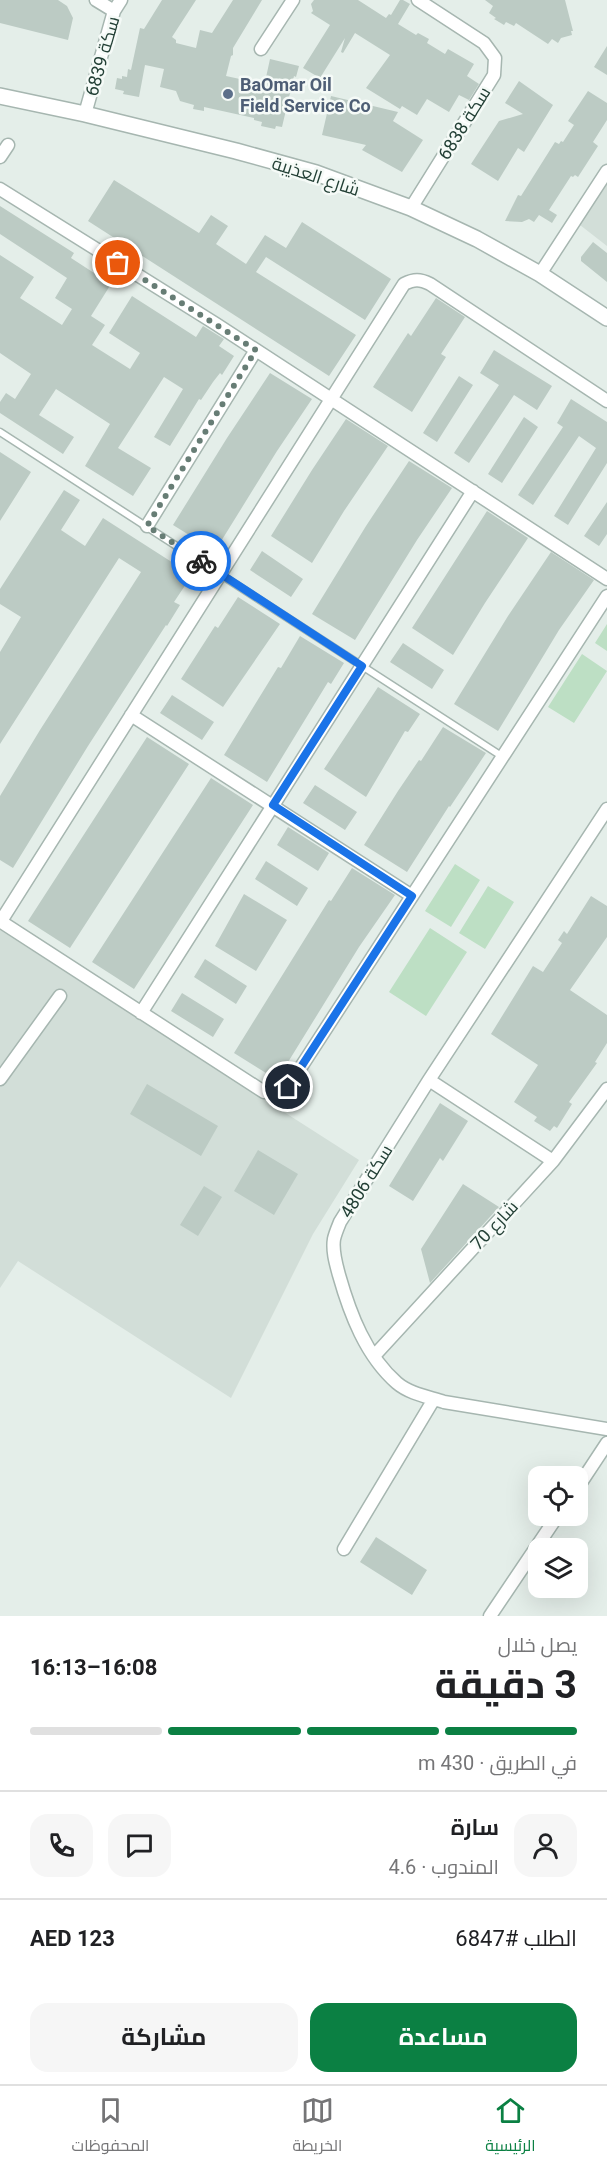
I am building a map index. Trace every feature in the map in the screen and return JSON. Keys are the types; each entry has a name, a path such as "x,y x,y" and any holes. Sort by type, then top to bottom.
{"street":[{"path":"96,0 114,11"},
{"name":"سكة 6839","path":"85,114 114,11 121,0"},
{"path":"261,49 293,0"},
{"name":"سكة 6838","path":"411,208 494,75 495,58 484,43 418,0"},
{"name":"شارع العذيبة","path":"0,96 85,114 316,173 411,208 477,239 540,274 607,318"},
{"path":"0,157 8,146"},
{"path":"540,274 607,171"},
{"path":"0,189 256,350 607,579"},
{"path":"607,400 430,284 413,279 404,284 0,921 264,1092 276,1092 288,1087 607,596"},
{"path":"147,526 256,350"},
{"path":"141,1012 473,491"},
{"path":"131,715 412,896"},
{"name":"سكة 4806","path":"607,809 429,1080 340,1222 334,1240 334,1255 345,1298 355,1323 374,1356 399,1384 419,1395 434,1399 607,1429"},
{"path":"0,1079 60,996"},
{"path":"429,1080 553,1161"},
{"name":"شارع 70","path":"374,1356 553,1161 607,1089"},
{"path":"344,1549 434,1399"},
{"path":"588,1472 607,1443"},
{"path":"490,1616 551,1526"}],"lane":[{"path":"0,432 503,757"}],"shaded area":[{"path":"607,182 607,246 580,225"},
{"path":"0,930 359,1160 313,1234 231,1398 18,1261 0,1288"}],"green space":[{"path":"607,624 607,651 595,643"},
{"path":"582,654 607,671 574,723 548,707"},
{"path":"455,864 480,880 451,927 425,911"},
{"path":"488,886 514,902 485,949 459,933"},
{"path":"430,928 467,952 426,1016 389,992"}],"building":[{"path":"0,0 58,0 67,6 73,18 68,40 0,23"},
{"path":"162,0 196,0 172,37 176,43 196,48 200,30 212,33 233,0 262,0 233,48 226,76 263,84 270,59 299,66 296,77 294,76 282,127 276,126 275,129 261,126 262,122 254,118 204,107 204,111 193,109 194,105 180,101 176,91 160,87 164,69 145,65 139,97 123,94 124,91 115,89 117,78 127,77 128,69 131,70 140,28 144,29"},
{"path":"314,0 358,0 386,18 389,14 391,15 400,0 403,0 410,4 398,24 416,35 418,33 429,39 427,43 445,54 448,49 474,64 467,76 479,84 469,100 459,95 449,112 427,99 417,115 402,106 400,109 366,88 390,55 355,33 343,53 341,52 345,38 320,78 303,68 330,25 311,13 313,11 311,4"},
{"path":"485,0 565,0 572,35 561,38 558,43 552,39 548,44 516,23 514,26 506,22 504,25 494,19 496,18 489,13 493,6"},
{"path":"607,46 607,75 594,67"},
{"path":"519,81 553,105 524,152 518,148 498,181 471,164 499,121 523,114 505,103"},
{"path":"588,91 607,103 607,120 593,142 598,146 578,177 571,176 549,210 557,215 552,223 539,215 534,222 529,219 522,222 505,221 518,195 521,196 555,142 559,144 563,142 574,125 568,121"},
{"path":"331,96 398,112 393,121 423,140 402,172 362,150 366,145 322,135"},
{"path":"114,180 199,233 211,215 228,226 216,244 246,264 265,235 286,248 302,222 391,279 365,320 266,257 256,272 356,335 329,376 88,221"},
{"path":"0,206 74,253 71,258 111,284 91,316 105,325 92,345 130,369 140,353 109,333 132,296 196,337 203,326 224,339 219,346 234,356 222,375 220,373 201,400 199,399 170,446 154,437 183,389 164,377 118,448 151,468 133,496 85,466 110,424 56,389 39,415 74,437 63,454 0,413 0,402 6,393 15,399 31,374 0,353 0,255 34,277 20,298 62,325 72,309 55,298 67,278 0,234"},
{"path":"593,242 607,253 607,282 581,261 581,257"},
{"path":"436,298 465,317 441,354 446,357 412,412 373,387 408,333 411,336"},
{"path":"494,350 552,386 537,410 514,395 469,463 454,453 499,385 480,373"},
{"path":"270,373 312,399 215,551 173,525"},
{"path":"459,376 473,385 437,442 423,433"},
{"path":"571,399 607,422 607,463 568,525 554,516 596,448 579,436 533,505 518,495 563,427 557,423"},
{"path":"524,417 538,427 502,483 488,474"},
{"path":"346,419 388,446 312,563 271,536"},
{"path":"0,452 31,472 0,521"},
{"path":"409,461 452,488 355,640 312,614"},
{"path":"64,490 80,500 61,530 85,546 103,518 192,575 174,602 180,605 88,746 13,868 0,860 0,796 141,572 119,558 0,744 0,652 21,617 0,604 0,589"},
{"path":"607,502 607,534 599,546 584,536"},
{"path":"487,511 528,538 453,655 412,628"},
{"path":"262,551 303,579 291,597 250,570"},
{"path":"551,552 594,580 559,630 498,731 454,704 508,616"},
{"path":"238,597 280,624 223,707 181,679 215,626 218,628"},
{"path":"300,636 344,663 331,684 328,682 267,782 224,755 278,667 281,668"},
{"path":"403,643 444,670 432,689 390,662"},
{"path":"378,687 420,714 408,732 405,731 366,797 324,769"},
{"path":"172,695 214,722 202,740 160,713"},
{"path":"443,727 486,753 407,872 364,845"},
{"path":"147,737 189,764 70,948 28,921"},
{"path":"211,778 253,805 134,989 92,962"},
{"path":"315,785 357,812 345,830 303,803"},
{"path":"288,827 329,853 318,871 277,845"},
{"path":"266,861 308,888 297,906 255,879"},
{"path":"352,868 395,895 359,947 277,1080 234,1053 329,900 331,901"},
{"path":"244,894 287,920 256,971 215,946"},
{"path":"591,896 607,906 607,937 570,990 607,1015 607,1043 595,1062 597,1063 569,1102 572,1104 557,1128 554,1126 550,1131 534,1121 537,1117 514,1102 538,1065 491,1034 533,966 543,972 562,943 558,940 564,931 567,934"},
{"path":"205,959 247,986 236,1004 194,977"},
{"path":"182,993 224,1019 213,1037 171,1011"},
{"path":"147,1084 218,1126 201,1156 130,1114"},
{"path":"440,1103 468,1121 443,1161 440,1158 413,1201 389,1186"},
{"path":"258,1150 298,1174 274,1215 234,1191"},
{"path":"463,1184 499,1207 430,1283 421,1249"},
{"path":"204,1186 222,1197 198,1236 180,1225"},
{"path":"376,1537 427,1570 412,1595 360,1562"}],"way so far":[{"path":"118,263 256,350 147,526 201,561"}],"place":[{"name":"BaOmar Oil Field Service Co","path":"228,94"}],"route":[{"path":"201,561 362,666 273,805 412,896 288,1087"}]}
